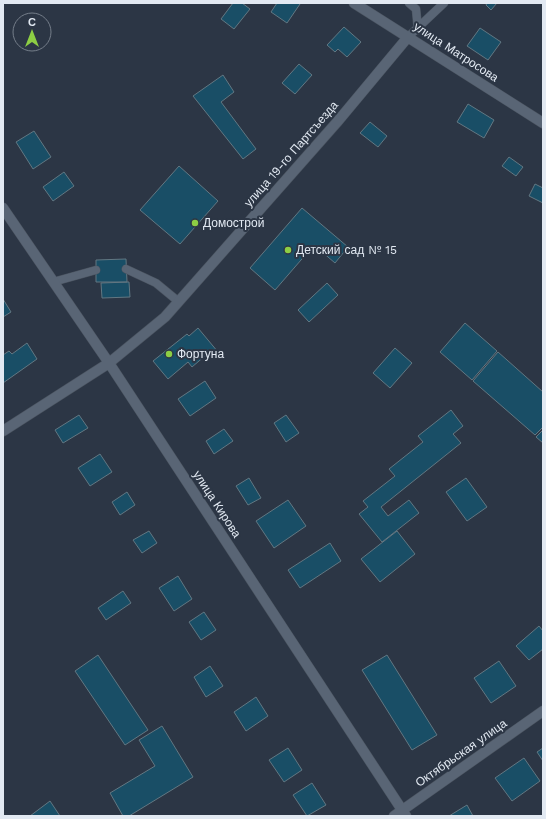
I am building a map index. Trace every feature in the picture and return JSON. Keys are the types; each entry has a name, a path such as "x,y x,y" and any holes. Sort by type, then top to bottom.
{"street":[{"name":"улица Матросова","path":"354,3 543,123"},
{"name":"улица 19-го Партсъезда","path":"3,431 109,364 165,317 338,121 408,37"},
{"name":"улица Кирова","path":"3,208 109,364 401,814"},
{"name":"Октябрьская улица","path":"401,814 542,713"}],"lane":[{"path":"409,3 416,9 418,30"},
{"path":"408,37 418,30 444,3"},
{"path":"126,269 156,283 178,302"},
{"path":"53,282 96,270"}],"building":[{"path":"233,3 242,3 250,9 234,29 221,19"},
{"path":"277,3 300,4 287,23 271,12"},
{"path":"487,3 497,3 491,10 486,5"},
{"path":"344,27 361,42 347,57 338,49 335,52 327,45"},
{"path":"480,28 501,42 488,60 467,46"},
{"path":"299,64 312,75 295,94 282,83"},
{"path":"223,75 234,92 221,102 256,149 243,159 193,96"},
{"path":"468,104 494,120 484,138 457,122"},
{"path":"370,122 387,136 378,147 360,133"},
{"path":"34,131 51,157 33,169 16,142"},
{"path":"509,157 523,167 516,176 502,166"},
{"path":"179,166 218,201 180,244 140,210"},
{"path":"64,172 74,186 53,201 43,187"},
{"path":"535,184 543,188 543,203 529,196"},
{"name":"Детский сад № 15","path":"302,208 348,247 335,263 314,245 275,290 250,268"},
{"path":"126,259 127,282 96,282 96,260"},
{"path":"129,282 130,297 102,298 101,283"},
{"path":"327,283 338,295 309,322 298,310"},
{"path":"3,299 11,312 3,317"},
{"path":"465,323 497,351 472,380 440,352"},
{"path":"198,328 218,352 210,359 206,355 192,367 188,362 168,379 153,361 187,334 189,336"},
{"path":"27,343 37,359 3,383 3,355 9,351 12,354"},
{"path":"395,348 412,363 390,388 373,373"},
{"path":"498,352 543,392 543,427 535,435 473,381"},
{"path":"205,381 216,398 190,416 178,399"},
{"path":"451,410 463,426 453,434 461,443 381,507 388,516 409,500 419,513 382,542 359,514 368,507 363,501 395,476 389,469 423,442 418,436"},
{"path":"79,415 88,428 63,443 55,430"},
{"path":"286,415 299,433 286,442 274,423"},
{"path":"224,429 233,441 214,454 206,441"},
{"path":"543,430 543,443 536,437"},
{"path":"100,454 112,472 90,486 78,468"},
{"path":"249,478 261,498 248,505 236,486"},
{"path":"466,478 487,507 467,521 446,492"},
{"path":"127,492 135,505 120,515 112,502"},
{"path":"288,500 306,526 274,548 256,521"},
{"path":"149,531 157,543 142,553 133,540"},
{"path":"397,531 415,554 380,582 361,559"},
{"path":"330,543 341,561 300,588 288,570"},
{"path":"178,576 192,599 174,611 159,588"},
{"path":"123,591 131,603 106,620 98,608"},
{"path":"204,612 216,630 201,640 189,622"},
{"path":"539,626 543,631 543,649 529,660 516,646"},
{"path":"98,655 148,730 125,745 75,671"},
{"path":"387,655 437,735 412,750 362,670"},
{"path":"499,661 516,686 491,703 474,678"},
{"path":"210,666 223,686 206,697 194,677"},
{"path":"256,697 268,716 246,731 234,712"},
{"path":"162,726 193,777 129,816 123,816 110,793 155,766 139,740"},
{"path":"288,748 302,770 284,782 269,760"},
{"path":"543,748 543,761 537,752"},
{"path":"524,758 540,781 512,801 495,778"},
{"path":"312,783 326,805 307,816 293,795"},
{"path":"50,801 60,816 30,816"},
{"path":"467,805 473,816 449,816"}],"place":[{"name":"Домострой","path":"195,223"},
{"name":"Детский сад № 15","path":"288,250"},
{"name":"Фортуна","path":"169,354"}]}
